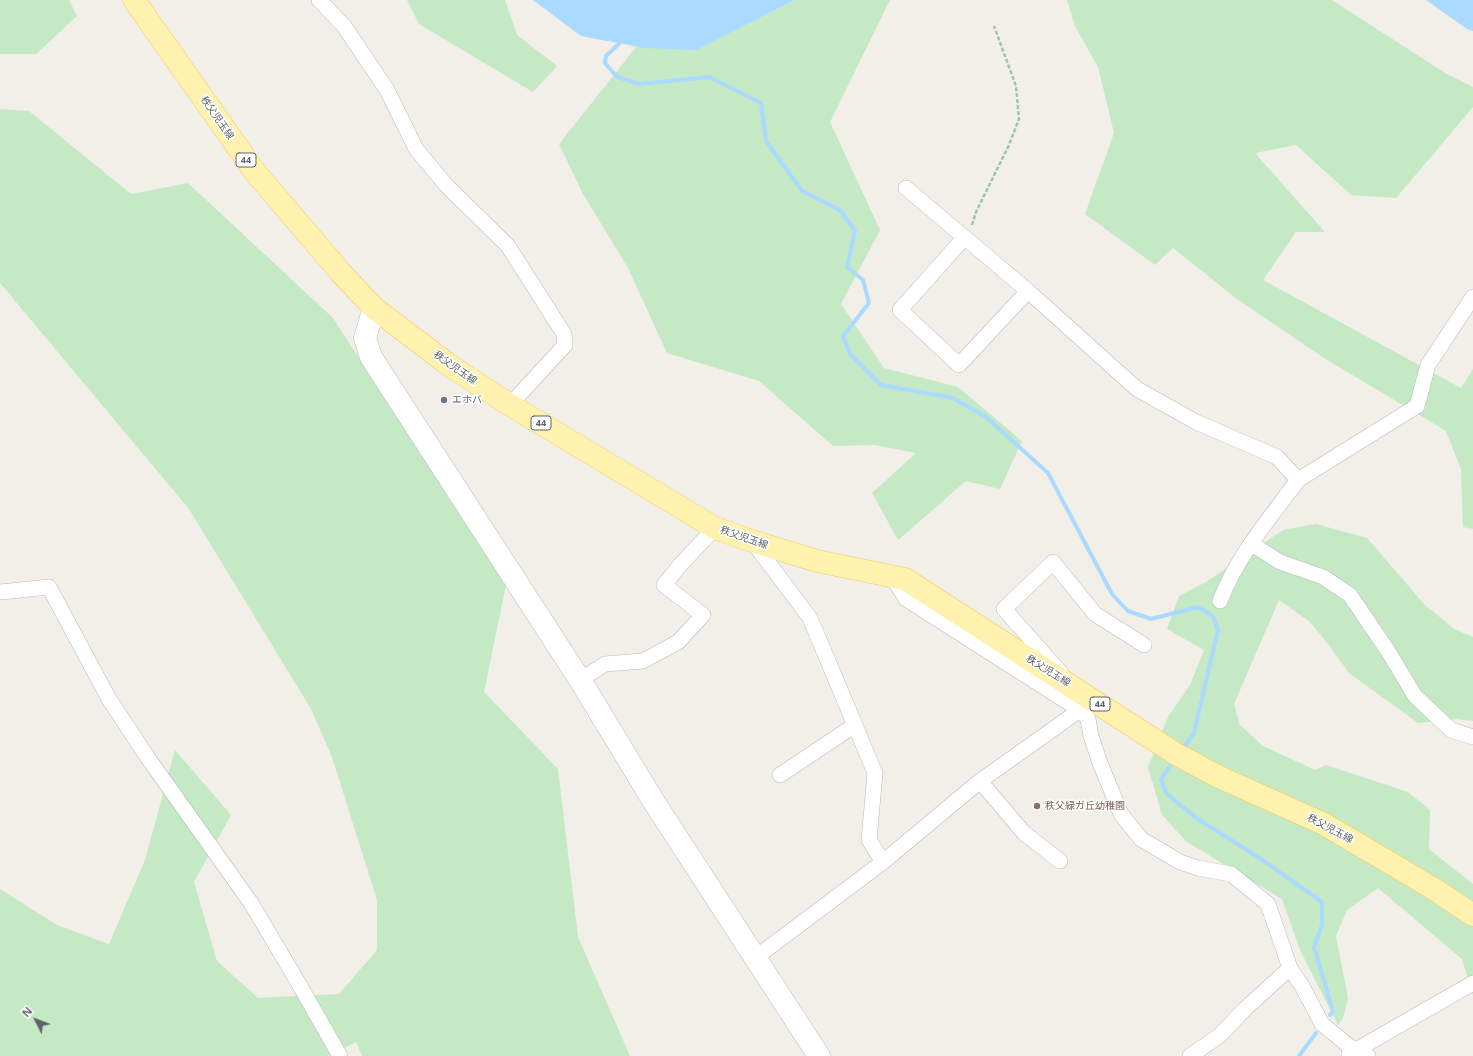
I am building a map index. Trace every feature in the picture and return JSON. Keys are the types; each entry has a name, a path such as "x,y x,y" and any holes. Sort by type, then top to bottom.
{"main road":[{"name":"秩父児玉線","path":"134,0 255,172 341,273 374,308 449,365 510,405 715,528 817,561 905,579 1025,658 1074,687 1176,754 1219,777 1324,824 1434,889 1473,916"}],"street":[{"path":"320,0 344,26 387,90 416,149 446,185 508,246 564,334 565,345 510,405"},
{"path":"906,188 1028,291 1137,389 1196,422 1276,457 1298,480"},
{"path":"964,238 900,310 959,365 1028,291"},
{"path":"1220,601 1227,583 1252,544 1298,480 1417,406 1428,365 1473,297"},
{"path":"374,308 366,338 371,357 580,680 654,802 819,1056"},
{"path":"580,680 605,664 643,661 678,642 703,615 664,585 681,564 715,528"},
{"path":"752,541 810,618 875,773 869,840 883,862"},
{"path":"1252,544 1280,562 1323,577 1350,595 1415,696 1450,730 1473,736"},
{"path":"1074,687 1004,608 1053,562 1095,614 1144,645"},
{"path":"892,576 906,598 1080,710 1088,720 1090,736 1120,814 1141,839 1180,862 1198,868 1231,874 1268,904 1290,968 1302,986 1322,1024 1356,1054 1473,983"},
{"path":"0,592 49,587 109,699 148,758 250,903 340,1056"},
{"path":"755,958 883,862 980,781 1080,710"},
{"path":"780,775 855,725"},
{"path":"980,781 1024,833 1060,861"},
{"path":"1190,1056 1219,1036 1246,1008 1290,968"}],"path":[{"path":"978,249 971,228 976,212 1009,145 1019,119 1016,86 994,26"}],"green space":[{"path":"0,0 69,0 77,16 36,54 0,54"},
{"path":"407,0 505,0 517,35 557,66 533,92 419,24"},
{"path":"795,0 890,0 830,122 880,230 841,304 884,368 958,387 1022,441 1000,489 966,481 898,540 872,493 916,453 875,445 833,446 759,381 667,353 628,268 583,194 559,144 637,46 697,50"},
{"path":"1067,0 1332,0 1445,73 1473,87 1473,107 1396,198 1351,195 1296,145 1255,153 1325,232 1296,232 1263,280 1461,388 1473,369 1473,529 1463,527 1461,469 1446,431 1324,358 1237,299 1173,248 1155,265 1085,214 1114,133 1098,67 1075,26"},
{"path":"0,109 29,111 131,194 188,183 333,318 506,585 484,692 558,769 578,937 630,1056 362,1056 356,1042 328,1056 0,1056 0,889 57,925 109,944 145,860 175,750 231,815 194,882 217,961 258,998 339,994 377,950 377,900 332,757 311,709 189,509 0,283"},
{"path":"1316,524 1367,538 1424,604 1454,629 1473,637 1473,721 1456,719 1418,723 1349,673 1310,622 1279,600 1234,704 1240,725 1263,746 1315,770 1326,765 1408,792 1430,810 1429,849 1473,884 1473,995 1462,959 1378,888 1347,910 1336,936 1348,998 1343,1018 1338,1025 1300,950 1282,899 1187,842 1162,815 1148,767 1168,717 1190,685 1204,650 1167,629 1179,596 1206,582 1283,530"}],"water":[{"path":"533,0 795,0 697,50 645,48 581,36"},
{"path":"1426,0 1473,0 1473,31 1467,29"}],"waterway":[{"path":"623,40 606,56 605,63 617,77 640,84 709,77 761,103 766,141 802,191 840,210 855,231 847,267 863,280 869,303 843,336 850,354 881,385 953,398 986,417 1048,473 1112,594 1128,611 1151,619 1198,607 1213,616 1218,630 1194,733 1185,745"},
{"path":"1171,765 1161,779 1166,793 1195,817 1261,859 1322,902 1322,925 1314,947 1333,1011 1330,1015"},
{"path":"1299,1056 1316,1033"}],"place":[{"name":"エホバ","path":"444,400"},
{"name":"秩父緑ガ丘幼稚園","path":"1037,806"}]}
